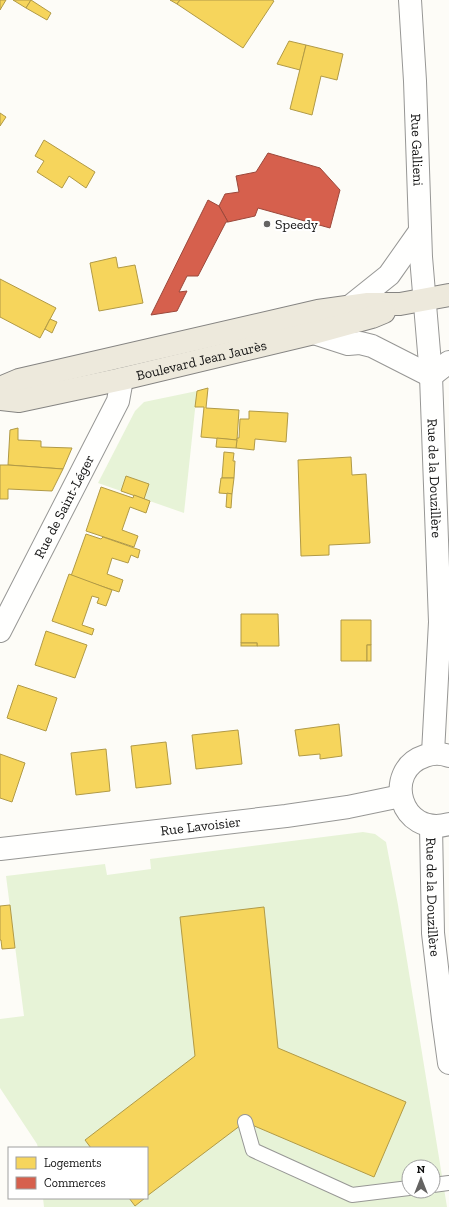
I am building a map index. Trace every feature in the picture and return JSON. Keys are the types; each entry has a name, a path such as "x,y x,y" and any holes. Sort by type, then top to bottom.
{"main road":[{"name":"Boulevard Jean Jaurès","path":"0,388 26,378 318,311 368,304 400,304 449,295"},
{"name":"Boulevard Jean Jaurès","path":"0,399 19,401 122,379 314,333 372,317 400,304"}],"street":[{"name":"Rue Gallieni","path":"410,0 415,81 421,257 425,300"},
{"path":"349,307 389,275 420,231"},
{"name":"Rue de la Douzillère","path":"425,300 431,376 440,622 441,755"},
{"path":"314,333 348,344 360,343 372,346 431,376 449,362"},
{"name":"Rue de Saint-Léger","path":"0,631 118,401 122,379"},
{"path":"440,825 416,819 410,814 404,806 401,796 401,784 405,773 412,763 422,757 441,755"},
{"name":"Rue Lavoisier","path":"0,849 286,816 348,807 401,796"},
{"name":"Rue de la Douzillère","path":"440,825 433,933 446,1019 449,1063"}],"lane":[{"path":"245,1122 253,1150 352,1195 401,1189"}],"green space":[{"path":"197,391 184,513 98,483 135,411 144,402"},
{"path":"363,832 375,834 386,842 398,905 439,1159 401,1159 401,1199 441,1199 441,1170 447,1207 44,1207 43,1199 148,1199 148,1147 38,1147 0,1088 0,1019 24,1016 6,876 105,864 107,875 151,869 150,859"}],"building: Logements":[{"path":"0,0 6,0 0,10"},
{"path":"13,0 31,0 26,8"},
{"path":"31,0 51,13 47,20 26,8"},
{"path":"170,0 180,0 177,4"},
{"path":"180,0 274,1 243,48 177,4"},
{"path":"289,41 306,45 300,70 277,64"},
{"path":"306,45 343,54 337,80 321,76 312,115 290,109"},
{"path":"0,113 6,117 0,126"},
{"path":"44,140 95,172 86,188 69,176 62,188 37,172 44,161 35,156"},
{"path":"116,257 118,268 135,265 143,303 99,311 90,263"},
{"path":"0,279 56,308 40,338 0,317"},
{"path":"50,319 57,322 52,333 45,329"},
{"path":"208,388 206,408 239,410 237,440 201,437 204,407 195,407 197,391"},
{"path":"249,411 288,413 286,442 255,439 254,450 236,448 237,438 239,438 240,419 249,419"},
{"path":"18,428 18,440 41,441 41,447 72,448 63,469 8,465 10,430"},
{"path":"217,438 237,440 236,448 216,447"},
{"path":"224,452 234,453 234,478 222,478"},
{"path":"351,457 352,475 366,474 370,543 329,545 329,555 301,556 298,460"},
{"path":"0,465 63,469 52,491 8,489 8,499 0,499"},
{"path":"126,476 149,484 144,499 121,491"},
{"path":"221,478 234,478 232,494 219,493"},
{"path":"101,487 133,498 134,495 150,501 146,513 130,507 122,530 138,536 134,547 86,531"},
{"path":"227,493 232,494 231,508 226,507"},
{"path":"86,534 101,539 103,537 140,550 138,558 131,555 128,563 112,558 107,574 123,580 119,592 71,576"},
{"path":"69,574 112,590 106,606 97,603 99,598 92,596 82,625 94,629 92,635 52,621"},
{"path":"241,614 278,614 279,646 257,646 257,643 241,643"},
{"path":"341,620 371,620 371,645 367,645 367,661 341,661"},
{"path":"46,631 87,645 75,678 35,665"},
{"path":"241,643 257,643 257,646 241,646"},
{"path":"367,645 371,645 371,661 367,661"},
{"path":"18,685 57,698 46,731 7,718"},
{"path":"339,724 342,756 320,759 320,754 299,756 295,730"},
{"path":"238,730 242,764 196,769 192,735"},
{"path":"166,742 171,784 136,788 131,746"},
{"path":"106,749 110,791 76,795 71,753"},
{"path":"0,754 25,763 12,802 0,798"},
{"path":"10,905 15,948 2,949 0,940 0,906"},
{"path":"264,907 278,1048 406,1102 374,1177 245,1122 148,1195 148,1147 90,1147 85,1140 195,1056 180,917"},
{"path":"130,1199 144,1199 135,1206"}],"building: Commerces":[{"path":"268,153 320,168 340,190 330,228 258,208 255,216 228,222 219,206 225,194 239,192 236,176 256,172"},
{"path":"208,200 219,206 228,222 226,222 198,276 187,276 179,292 187,291 177,311 151,315"}],"place":[{"name":"Speedy","path":"267,224"}]}
